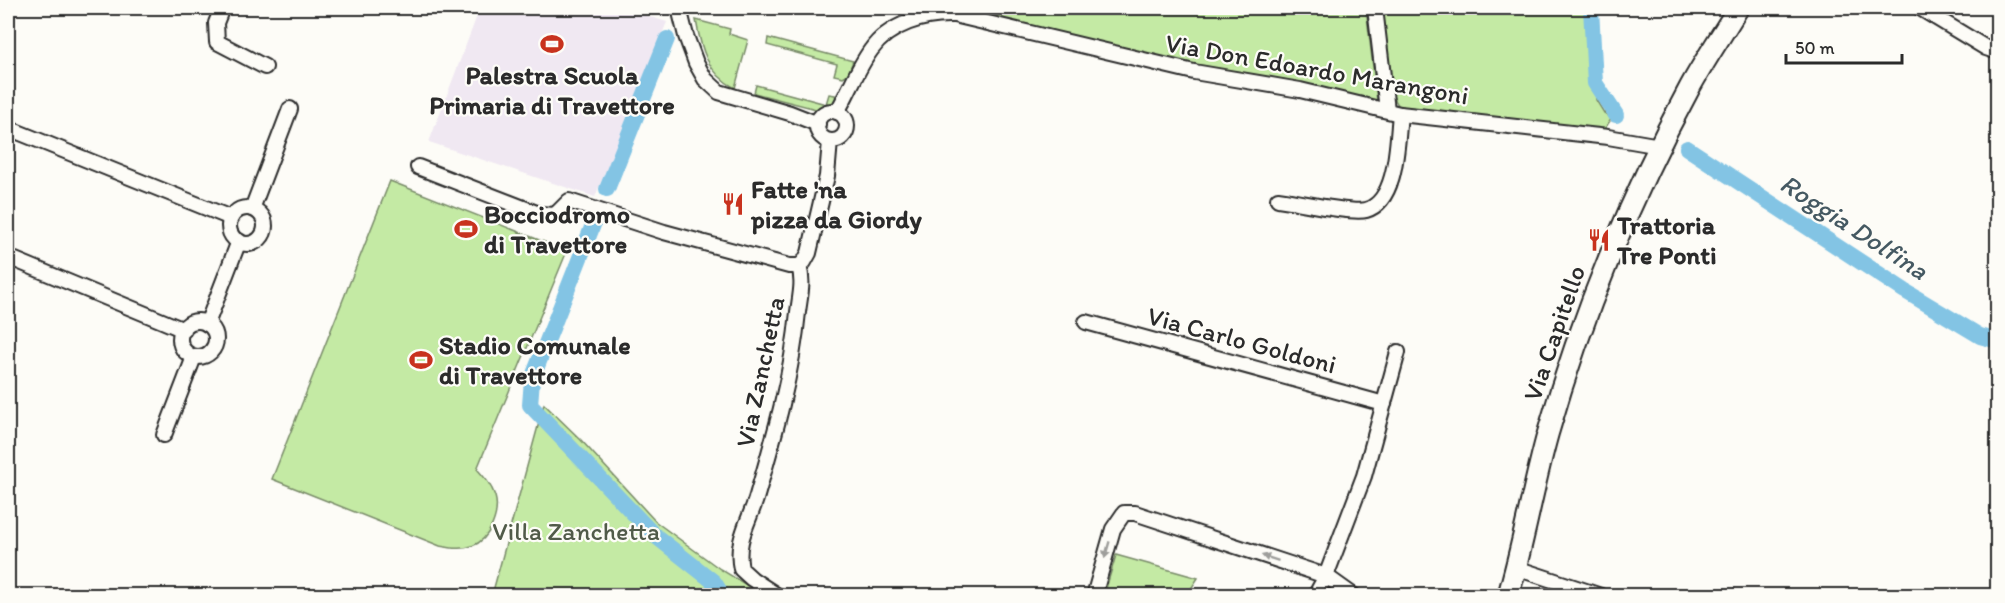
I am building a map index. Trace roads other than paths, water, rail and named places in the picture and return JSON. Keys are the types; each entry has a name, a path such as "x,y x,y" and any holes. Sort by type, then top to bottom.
{"street":[{"path":"222,8 216,23 217,42 265,67"},
{"path":"679,8 696,63 705,79 719,92 790,113 818,124"},
{"path":"1278,198 1345,209 1366,210 1384,199 1393,174 1393,112 1375,8"},
{"name":"Via Capitello","path":"1508,596 1548,432 1577,343 1610,256 1689,88 1738,8"},
{"path":"1920,8 1986,48 1998,52"},
{"name":"Via Don Edoardo Marangoni","path":"837,112 872,47 913,13 954,15 1194,72 1300,90 1393,112 1608,137 1660,146"},
{"path":"252,209 290,109"},
{"path":"837,112 846,120 847,128 843,137 830,141 820,135 818,124 825,113 837,112"},
{"path":"9,133 231,218"},
{"name":"Via Zanchetta","path":"778,596 741,569 739,544 755,501 785,397 796,340 802,284 799,266 809,253 827,176 830,141"},
{"path":"418,167 539,214 555,215 568,201 664,232 789,266 799,266"},
{"path":"252,209 264,220 264,231 261,237 252,243 239,241 230,230 231,218 239,210 252,209"},
{"path":"207,324 239,241"},
{"path":"8,257 183,330"},
{"name":"Via Carlo Goldoni","path":"1086,322 1384,404"},
{"path":"190,323 207,324 215,334 216,344 208,354 194,357 187,353 181,344 183,330 190,323"},
{"path":"1315,596 1326,576 1364,476 1398,352"},
{"path":"164,435 194,357"},
{"path":"1095,596 1113,529 1124,513 1135,513 1326,576 1354,596"},
{"path":"1516,568 1601,596"}],"waterway":[{"name":"Roggia Dolfina","path":"1591,8 1595,83 1616,115"},
{"path":"607,189 667,39"},
{"name":"Roggia Dolfina","path":"1687,148 1905,291 1980,336 1998,341"},
{"path":"593,225 532,379 530,405 653,534 714,582 723,596"}],"place":[{"name":"Palestra Scuola Primaria di Travettore","path":"552,44"},
{"name":"Fatte 'na pizza da Giordy","path":"733,204"},
{"name":"Bocciodromo di Travettore","path":"466,229"},
{"name":"Trattoria Tre Ponti","path":"1599,240"},
{"name":"Stadio Comunale di Travettore","path":"421,360"}],"park label":[{"name":"Villa Zanchetta","path":"576,531"}]}
